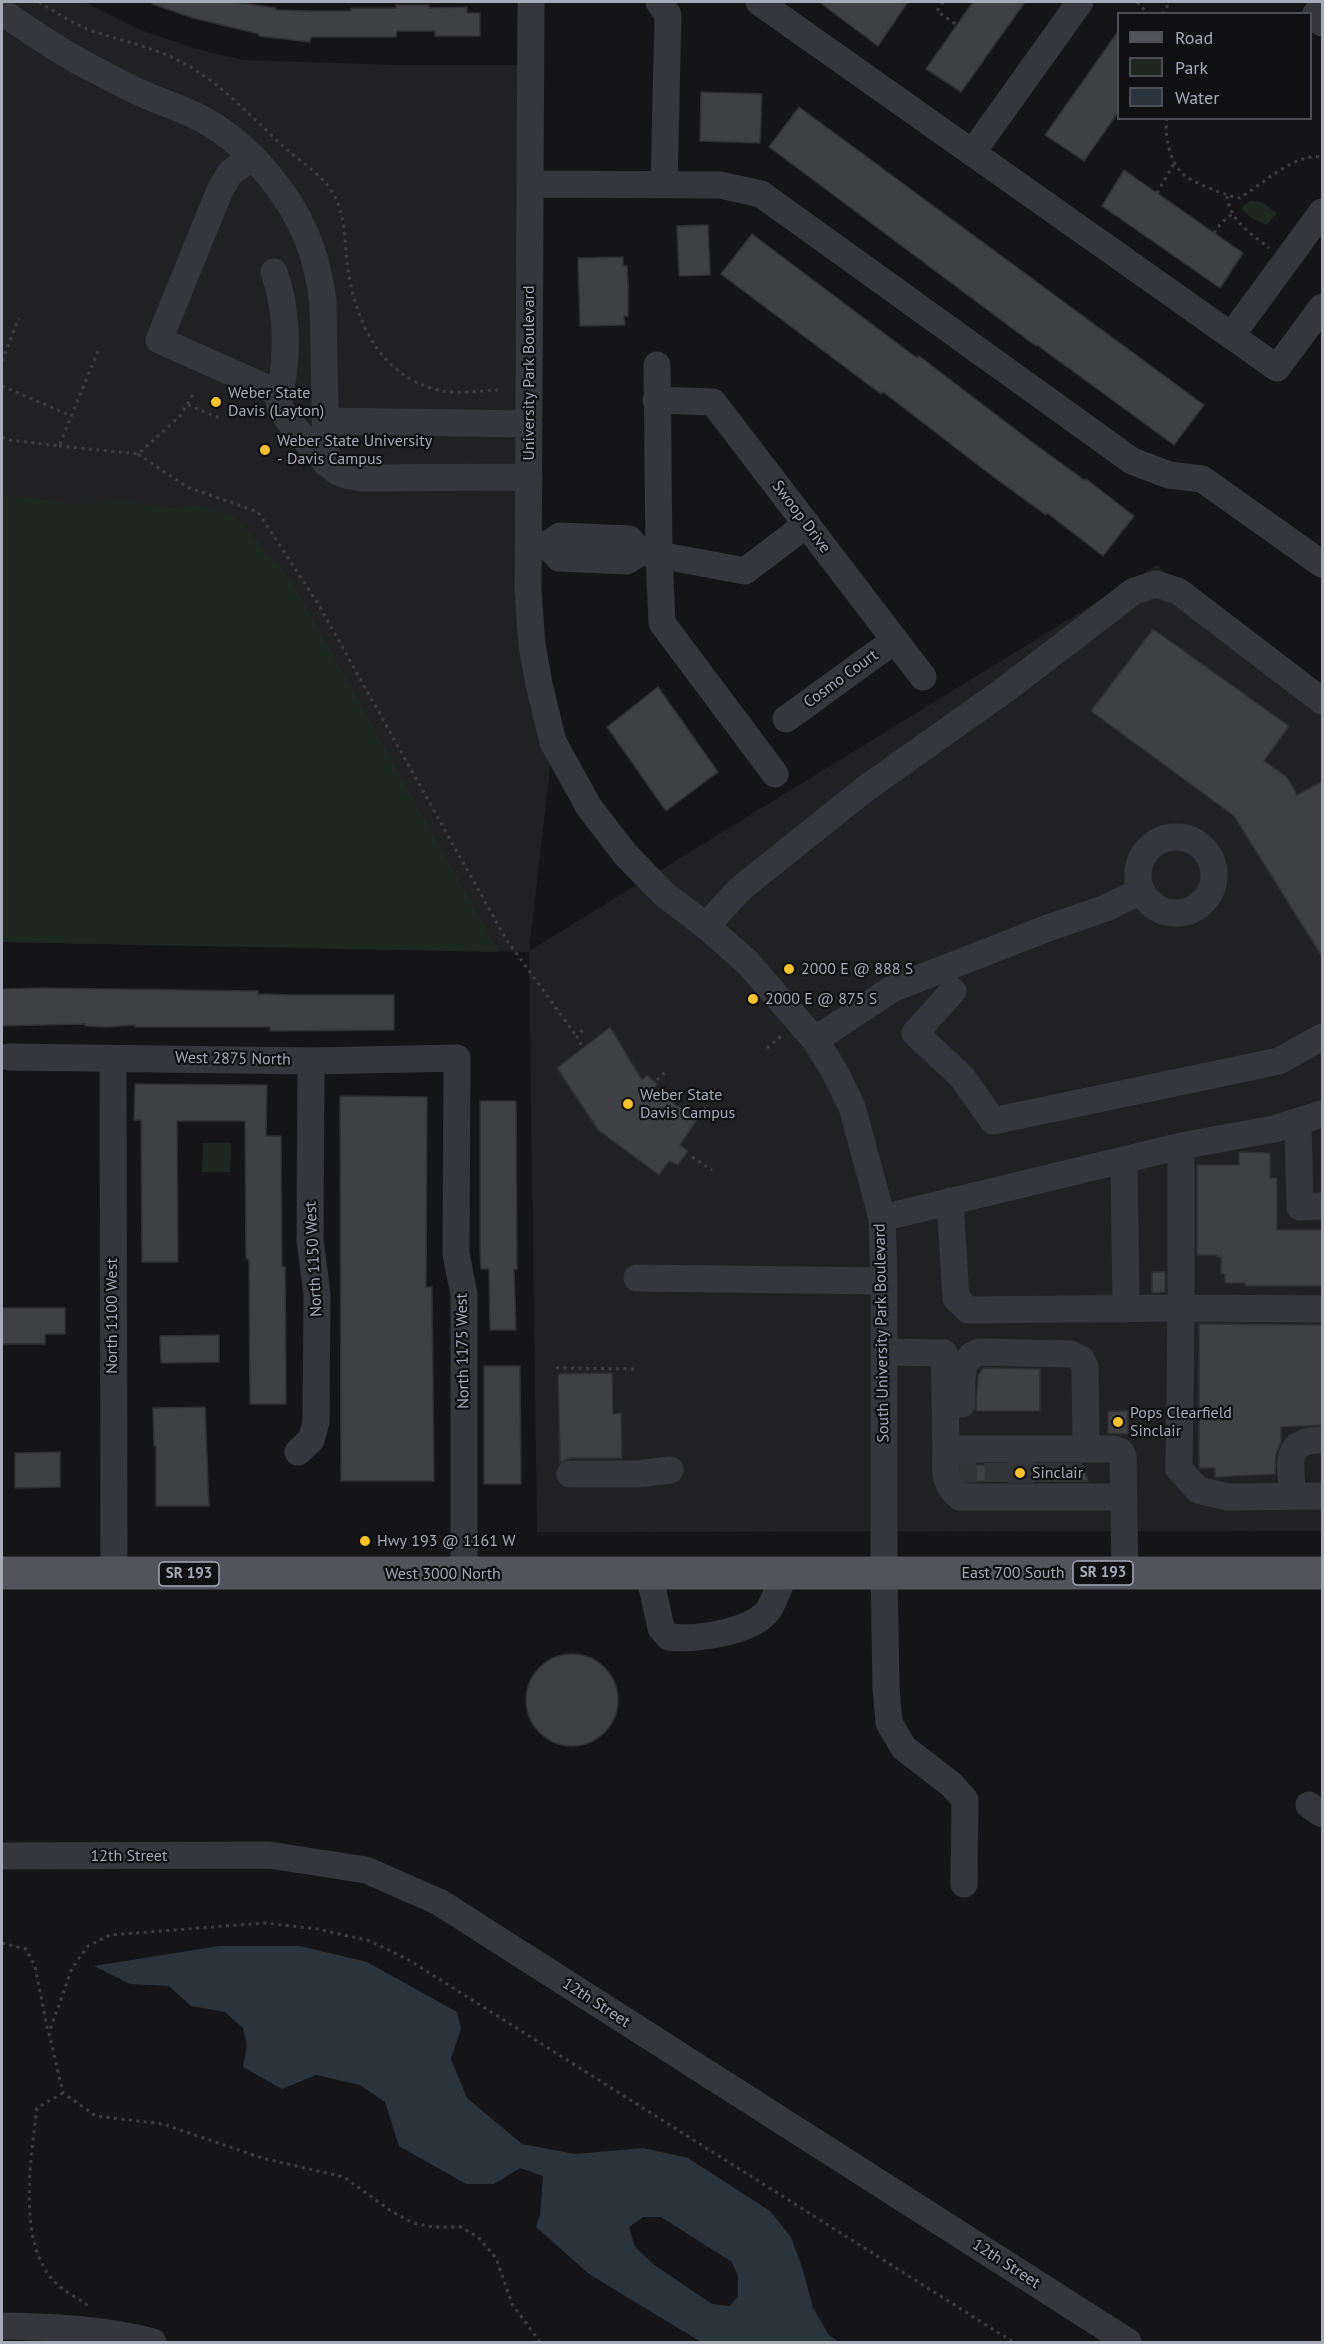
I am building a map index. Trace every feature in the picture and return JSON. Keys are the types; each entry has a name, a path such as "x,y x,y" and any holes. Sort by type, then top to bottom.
{"main road":[{"name":"West 3000 North","path":"2,1574 884,1572"},
{"name":"East 700 South","path":"884,1572 1323,1573"}],"street":[{"name":"University Park Boulevard","path":"531,2 529,477 538,545 528,592 532,645 553,742"},
{"path":"659,2 668,15 664,185"},
{"path":"759,2 1277,368 1323,307"},
{"path":"972,153 1080,2"},
{"path":"1323,5 1314,17 1323,23"},
{"path":"2,12 96,71 142,94 202,119 252,157 281,192 314,256 323,302 326,463"},
{"path":"252,157 230,172 220,190 159,340 278,393"},
{"path":"530,184 720,185 761,194 1132,461 1169,475 1202,479 1323,564"},
{"path":"1231,336 1323,212"},
{"path":"274,272 281,297 284,333 282,383 278,393 280,410 326,463 338,472 361,478 529,477"},
{"path":"657,365 650,554 662,623 775,774"},
{"name":"Swoop Drive","path":"656,400 713,402 923,677"},
{"path":"326,421 529,424"},
{"path":"538,545 560,536 629,539 650,554 745,571 807,524"},
{"path":"706,926 740,889 865,789 1006,689 1134,591 1156,584 1178,591 1323,700"},
{"name":"Cosmo Court","path":"786,719 895,640"},
{"name":"South University Park Boulevard","path":"553,742 589,807 626,854 664,894 706,926 747,962 815,1040 836,1072 852,1107 882,1218 884,1572 889,1724 904,1748 952,1785 965,1800 964,1884"},
{"path":"815,1040 892,989 1048,928 1106,908 1141,891"},
{"path":"953,992 915,1033 962,1077 993,1120 1279,1061 1323,1037"},
{"name":"West 2875 North","path":"9,1057 311,1061 457,1058"},
{"name":"North 1175 West","path":"457,1058 456,1254 464,1294 464,1573"},
{"name":"North 1100 West","path":"113,1059 114,1574"},
{"name":"North 1150 West","path":"298,1452 311,1440 316,1422 317,1295 310,1240 311,1061"},
{"path":"882,1218 1181,1146 1274,1129 1310,1118 1300,1207 1323,1206"},
{"path":"1181,1146 1179,1469 1198,1490 1228,1497 1323,1496"},
{"path":"1124,1160 1126,1309"},
{"path":"950,1201 956,1298 968,1310 1323,1309"},
{"path":"637,1278 884,1281"},
{"path":"884,1352 944,1353 960,1344 985,1341 1081,1342 1093,1349 1098,1358 1024,1470"},
{"path":"944,1353 1024,1470 1124,1497"},
{"path":"1292,1496 1292,1452 1297,1444 1310,1440 1323,1440"},
{"path":"1024,1470 1120,1451 1123,1456 1125,1573"},
{"path":"570,1474 638,1474 670,1470"},
{"path":"649,1573 661,1628 669,1637 686,1639 741,1627 766,1614 785,1573"},
{"name":"12th Street","path":"2,1856 269,1855 366,1870 439,1902 1128,2343"},
{"path":"2,2326 81,2329 132,2337 153,2343"}],"path":[{"path":"943,2 937,10 957,25"},
{"path":"1167,120 1172,157 1184,175 1227,196 1240,198 1295,161 1323,157"},
{"path":"1157,193 1175,162"},
{"path":"1227,196 1229,209 1239,223 1286,262"},
{"path":"1214,233 1232,214"},
{"path":"2,361 19,318"},
{"path":"59,446 98,351"},
{"path":"2,386 72,416"},
{"path":"138,454 180,416 195,391"},
{"path":"188,405 222,419"},
{"path":"2,437 10,440 138,454 187,488 258,512 317,602 506,939 581,1046"},
{"path":"576,1037 584,1028"},
{"path":"767,1048 783,1035"},
{"path":"657,1080 667,1070"},
{"path":"692,1157 712,1170"},
{"path":"556,1368 638,1369"},
{"path":"49,2033 72,1968 88,1946 110,1935 264,1923 318,1929 369,1941 409,1960 1013,2343"},
{"path":"2,1943 26,1949 35,1966 63,2093 96,2116 163,2124 262,2158 344,2177 391,2211 413,2223 433,2227 461,2227 478,2237 496,2258 512,2304 540,2343"},
{"path":"56,2283 41,2260 31,2229 29,2172 37,2108 63,2093"}],"shaded area":[{"path":"2,2 85,2 141,30 193,48 243,60 396,65 531,65 528,592 553,742 529,951 1157,565 1322,714 1322,1531 537,1532 529,952 2,942"}],"green space":[{"path":"1250,201 1261,202 1277,213 1267,225 1251,218 1243,210 1243,206"},
{"path":"13,495 74,504 126,501 172,508 197,505 235,516 290,578 499,952 2,942 2,496"},
{"path":"203,1143 231,1143 230,1172 202,1172"}],"water":[{"path":"219,1946 300,1946 367,1962 457,2012 461,2028 451,2059 467,2098 522,2144 575,2154 643,2148 688,2158 770,2211 791,2237 813,2308 829,2335 839,2342 701,2342 589,2274 536,2227 540,2215 543,2176 520,2168 494,2184 466,2184 399,2146 385,2102 360,2085 316,2075 282,2089 243,2067 247,2045 243,2028 225,2012 191,2006 169,1986 130,1984 94,1966","holes":["643,2217 661,2217 732,2262 738,2276 738,2296 730,2306 712,2304 653,2264 635,2247 629,2227"]}],"building":[{"path":"153,2 234,2 276,8 276,10 312,11 396,8 396,5 429,5 429,8 467,7 467,13 480,13 480,36 435,36 435,31 397,31 396,37 311,37 310,42 259,36 259,34 193,18 152,4"},
{"path":"819,2 908,2 878,46"},
{"path":"973,2 1025,2 961,92 926,69"},
{"path":"1117,33 1117,114 1084,161 1045,135"},
{"path":"701,92 762,94 760,143 700,141"},
{"path":"799,107 1204,405 1174,445 1036,346 769,147"},
{"path":"1124,170 1243,253 1220,288 1102,206"},
{"path":"708,225 710,275 679,276 677,226"},
{"path":"752,234 1134,516 1103,556 721,274"},
{"path":"623,257 623,266 627,266 628,284 628,316 624,316 625,325 580,326 578,258"},
{"path":"1153,629 1289,726 1264,761 1287,777 1297,795 1323,781 1323,958 1234,816 1091,711"},
{"path":"658,687 718,772 666,811 607,727"},
{"path":"2,989 258,991 258,994 291,995 394,995 394,1030 270,1031 270,1027 135,1027 135,1025 107,1027 85,1026 85,1024 2,1026"},
{"name":"Weber State Davis Campus","path":"610,1027 642,1080 647,1075 657,1084 654,1089 697,1120 680,1145 688,1151 678,1165 669,1161 659,1175 598,1130 557,1068"},
{"path":"135,1084 267,1085 266,1136 281,1136 286,1404 250,1404 245,1121 177,1121 178,1262 142,1262 141,1120 134,1120"},
{"path":"340,1096 427,1097 426,1287 432,1287 434,1481 341,1481"},
{"path":"480,1101 516,1101 517,1269 514,1269 516,1330 490,1330 489,1269 481,1269 480,1250"},
{"path":"1239,1152 1270,1153 1270,1178 1277,1178 1277,1230 1323,1230 1323,1286 1245,1286 1245,1283 1225,1283 1225,1274 1221,1274 1221,1257 1197,1255 1197,1165 1239,1165"},
{"path":"1152,1272 1165,1272 1165,1292 1152,1293"},
{"path":"2,1308 65,1308 65,1334 45,1334 45,1344 2,1344"},
{"path":"1199,1324 1323,1325 1323,1425 1281,1427 1281,1442 1276,1455 1275,1474 1215,1477 1215,1468 1199,1468"},
{"path":"219,1335 219,1362 161,1363 160,1336"},
{"path":"484,1366 520,1366 521,1484 484,1484"},
{"path":"983,1368 1040,1369 1040,1411 976,1411 978,1376"},
{"path":"612,1373 613,1414 621,1413 622,1458 570,1458 560,1463 558,1374"},
{"path":"205,1407 209,1506 156,1506 156,1446 154,1446 153,1408"},
{"name":"Pops Clearfield Sinclair","path":"1108,1411 1128,1411 1128,1434 1108,1433"},
{"path":"60,1452 60,1487 15,1488 15,1453"},
{"name":"Sinclair","path":"961,1465 1083,1465 1088,1481 966,1481"},
{"path":"572,1654 589,1658 604,1668 614,1683 618,1700 614,1717 604,1732 589,1742 572,1746 555,1742 540,1732 530,1717 526,1700 530,1683 540,1668 555,1658"}],"tunnel":[{"path":"963,1462 964,1483"},
{"path":"1021,1462 1021,1483"},
{"path":"998,1463 998,1482"},
{"path":"1044,1463 1044,1482"},
{"path":"1069,1463 1069,1482"}],"place":[{"name":"Weber State Davis (Layton)","path":"216,402"},
{"name":"Weber State University - Davis Campus","path":"265,450"},
{"name":"2000 E @ 888 S","path":"789,969"},
{"name":"2000 E @ 875 S","path":"753,999"},
{"name":"Weber State Davis Campus","path":"628,1104"},
{"name":"Pops Clearfield Sinclair","path":"1118,1422"},
{"name":"Sinclair","path":"1020,1473"},
{"name":"Hwy 193 @ 1161 W","path":"365,1541"}]}
